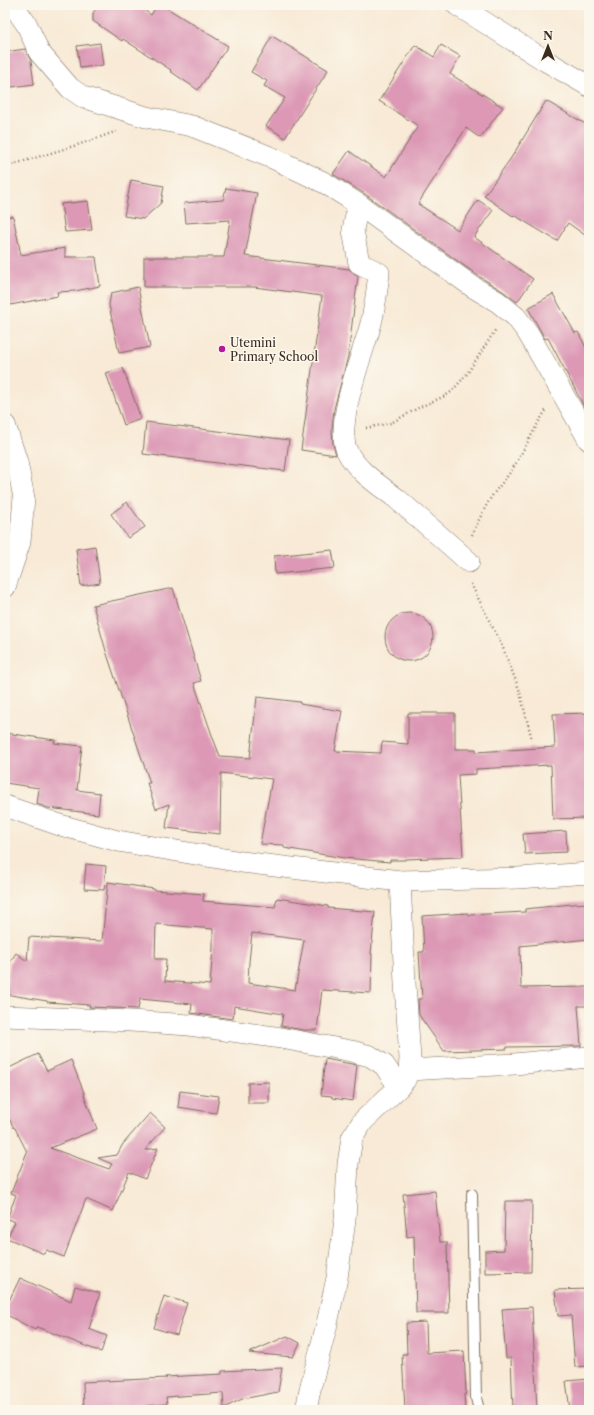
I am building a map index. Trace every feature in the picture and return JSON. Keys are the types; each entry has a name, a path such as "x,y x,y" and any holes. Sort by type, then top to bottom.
{"street":[{"path":"13,5 27,25 39,52 70,88 83,97 146,117 192,126 275,159 325,183 358,204 473,287 498,302 516,317 528,333 587,434"},
{"path":"457,5 589,86"},
{"path":"358,204 353,230 359,263 380,273 376,303 352,385 344,429 344,443 349,455 363,472 469,562"},
{"path":"5,425 17,462 24,498 20,542 5,587"},
{"path":"5,806 60,825 118,841 242,862 400,881 518,878 589,873"},
{"path":"306,1410 337,1278 345,1220 348,1164 352,1138 363,1121 404,1079 410,1059 400,881"},
{"path":"5,1016 132,1021 189,1025 281,1038 370,1056 404,1079 514,1064 589,1057"}],"lane":[{"path":"472,1194 476,1398 479,1410"}],"path":[{"path":"5,167 113,133 146,117"},
{"path":"349,455 350,440 365,429 392,423 451,392 467,374 508,311"},
{"path":"532,740 519,689 503,648 464,571 469,562 469,543 485,508 492,496 504,483 538,422 561,389"}],"building":[{"path":"99,5 137,5 151,15 157,5 162,5 228,46 198,90 170,71 171,70 123,39 122,41 93,21 93,13"},
{"path":"272,36 328,70 285,138 266,126 285,98 264,86 267,81 251,72"},
{"path":"100,43 103,65 80,68 77,46"},
{"path":"415,45 434,57 441,45 460,56 450,74 503,107 480,138 466,128 418,204 458,230 478,200 493,210 474,237 533,279 517,302 365,194 333,174 349,151 386,177 418,126 379,101"},
{"path":"25,49 31,61 34,84 5,88 5,52"},
{"path":"546,101 589,126 589,238 568,223 557,241 514,215 513,216 484,196 511,158"},
{"path":"131,180 164,186 161,203 143,219 124,216"},
{"path":"226,188 257,193 245,256 349,269 358,276 348,356 334,409 332,429 333,444 336,455 301,450 322,296 254,287 144,287 144,257 224,257 230,220 186,223 184,203 223,200"},
{"path":"88,201 92,230 65,232 61,204"},
{"path":"13,216 21,255 65,248 65,257 96,257 100,286 75,291 57,292 58,296 5,306 5,217"},
{"path":"138,287 150,347 119,353 109,305 111,293"},
{"path":"553,294 575,333 578,332 589,353 589,416 548,338 545,339 528,308"},
{"path":"123,368 141,419 124,425 106,373"},
{"path":"146,422 289,440 285,471 143,454"},
{"path":"127,502 145,527 128,538 111,514"},
{"path":"95,546 100,583 81,586 76,549"},
{"path":"332,550 335,568 275,574 274,556"},
{"path":"173,588 201,681 194,683 220,756 250,758 257,697 300,702 300,704 342,711 335,751 381,753 382,742 408,744 408,713 455,713 455,749 476,749 476,752 555,747 553,714 589,713 589,818 553,819 551,765 476,769 476,774 458,775 463,856 461,857 390,860 390,862 344,858 284,848 284,845 260,844 272,779 221,773 220,834 166,828 169,804 156,809 147,783 150,783 106,651 93,605"},
{"path":"404,613 414,613 423,617 429,623 432,628 432,646 423,657 414,661 404,661 395,657 389,651 385,642 385,632 389,623 395,617"},
{"path":"5,733 55,740 54,743 82,746 77,790 100,793 98,814 48,808 37,804 39,788 5,783"},
{"path":"566,831 567,852 525,854 523,834"},
{"path":"86,864 106,866 104,890 84,889"},
{"path":"108,882 154,890 204,894 203,901 275,907 277,898 328,906 328,908 375,912 371,954 371,993 322,990 317,1030 303,1030 281,1026 283,1014 234,1006 233,1019 191,1013 192,1004 140,999 138,1009 89,1007 90,1005 47,1002 5,994 10,962 16,953 27,961 29,937 102,941","holes":["156,924 213,929 210,985 165,981 166,959 155,959","252,933 304,940 295,990 248,983"]},
{"path":"589,903 589,939 520,946 521,988 589,987 589,1006 578,1006 581,1046 507,1047 507,1049 444,1051 419,1015 418,999 422,999 419,952 424,952 422,916 468,913 468,915 525,912 525,909"},
{"path":"38,1054 47,1071 71,1060 97,1129 50,1148 109,1169 112,1164 98,1158 117,1155 123,1144 150,1113 165,1127 145,1150 158,1148 145,1179 129,1172 113,1211 86,1199 64,1257 46,1250 44,1254 7,1238 15,1222 7,1219 16,1195 11,1193 27,1152 5,1111 5,1070"},
{"path":"325,1059 357,1065 353,1101 321,1095"},
{"path":"269,1082 269,1103 248,1103 248,1083"},
{"path":"180,1091 219,1096 216,1113 178,1107"},
{"path":"435,1191 440,1242 447,1242 449,1313 416,1313 414,1236 407,1237 403,1194"},
{"path":"505,1201 532,1201 531,1272 485,1273 485,1251 504,1250"},
{"path":"20,1278 71,1301 75,1286 100,1293 89,1329 107,1336 101,1352 37,1327 35,1330 5,1314 5,1309"},
{"path":"589,1289 589,1366 575,1367 571,1315 558,1316 555,1290"},
{"path":"164,1296 187,1303 177,1335 154,1328"},
{"path":"532,1307 537,1410 513,1410 511,1358 506,1358 502,1309"},
{"path":"426,1322 427,1353 464,1351 466,1394 464,1394 465,1410 405,1410 402,1354 407,1354 406,1323"},
{"path":"287,1336 300,1343 293,1357 249,1353"},
{"path":"282,1368 278,1392 242,1399 224,1408 223,1393 166,1397 167,1404 145,1406 146,1410 84,1410 83,1382 167,1378 165,1377 222,1374 222,1371"},
{"path":"589,1379 589,1410 570,1410 566,1381"}],"place":[{"name":"Utemini Primary School","path":"222,349"}]}
